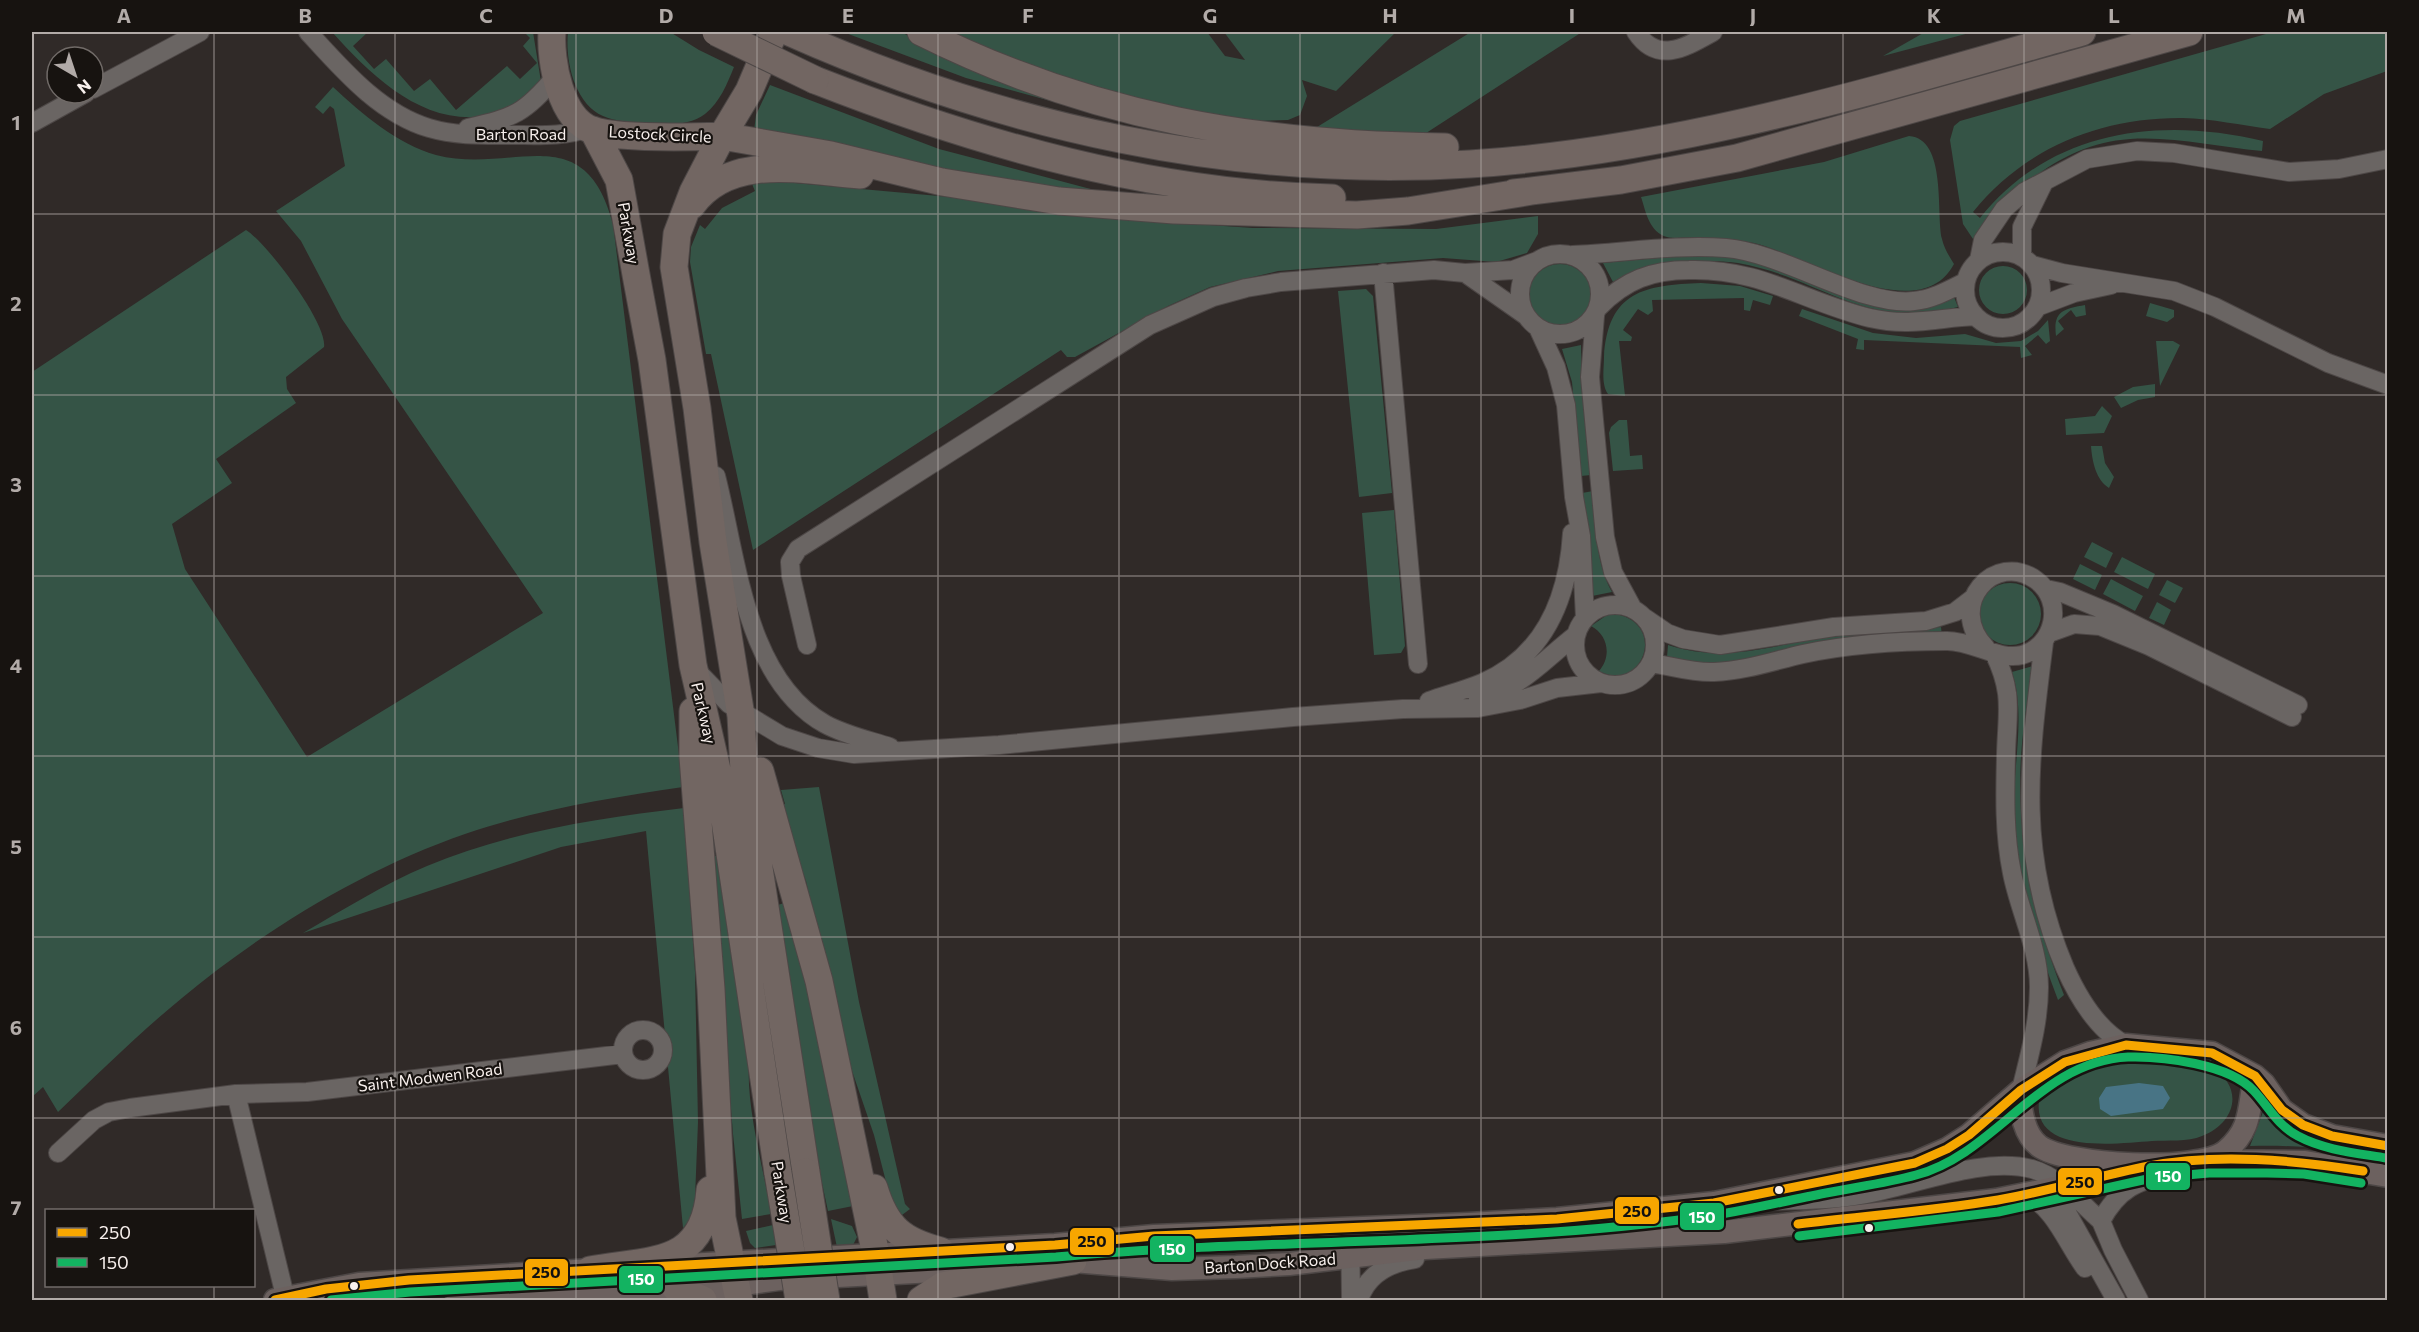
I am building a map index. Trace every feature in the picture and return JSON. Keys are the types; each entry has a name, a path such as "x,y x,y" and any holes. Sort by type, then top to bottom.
{"highway":[{"path":"544,32 554,68"},
{"name":"Lostock Circle","path":"552,32 554,68 570,110 591,129 629,134 722,136 749,91 774,32"},
{"path":"716,32 815,80 928,123 1002,146 1120,173 1179,184 1319,197 1455,197 1532,191"},
{"path":"789,32 900,78 975,103 1129,142 1208,154 1320,164 1387,166 1470,164 1632,145 1849,98 2082,32"},
{"path":"921,32 998,67 1102,105 1233,132 1293,140 1396,147 1457,148 1570,142 1632,145"},
{"path":"879,1277 819,981 760,808 729,773 740,713 713,542 698,408 674,267 677,234 693,192 722,136 831,155 942,182 1059,201 1174,210 1305,215 1408,211 1532,191 1621,180 1737,158 2189,32"},
{"name":"Parkway","path":"591,129 613,166 622,195 652,360 693,665 729,773 712,817 778,1173 799,1300"},
{"path":"684,216 705,189 728,177 752,170 772,168 942,182"},
{"name":"Parkway","path":"760,808 806,1172 826,1300"},
{"path":"712,817 717,1105 722,1218 736,1283"},
{"path":"832,1043 884,1215 905,1237 921,1246 941,1251"},
{"path":"590,1270 673,1254 695,1240 704,1225 709,1204 717,1105"},
{"path":"921,1300 942,1287 1073,1261"},
{"path":"675,1287 703,1300"}],"main road":[{"name":"Barton Dock Road","path":"879,1277 941,1251 1154,1236 1557,1219 1714,1203 1915,1163 1947,1149 1969,1135 2020,1091 2065,1062 2090,1053 2126,1045 2212,1053 2255,1077"},
{"path":"2255,1077 2264,1084 2282,1110 2303,1125 2332,1136 2388,1146"},
{"path":"2206,1162 2225,1152 2245,1127 2251,1113 2255,1077"},
{"path":"2020,1091 2024,1122 2032,1139 2047,1151 2058,1154 2150,1166 2206,1162 2305,1162 2388,1176"},
{"name":"Barton Dock Road","path":"457,1300 527,1294 879,1277 1073,1261 1172,1269 1342,1264 1436,1247 1724,1232 1882,1215 2027,1195 2054,1184 2150,1166"},
{"name":"Barton Dock Road","path":"282,1299 369,1283 590,1270 736,1283"}],"street":[{"path":"105,83 200,32"},
{"name":"Barton Road","path":"308,32 354,82 380,102 429,128 452,132 547,136 591,129"},
{"path":"1636,32 1650,47 1674,51 1713,32"},
{"name":"Barton Road","path":"452,132 519,113 536,99 554,68"},
{"path":"32,123 64,105"},
{"path":"2043,184 2022,226 2027,261 2041,285 2037,307 2030,317 2008,328 1990,326 1975,316 1965,294 1965,282 1979,260 1983,240 2004,209 2024,192 2079,163 2113,153 2156,152 2219,158 2256,156 2288,159 2338,158 2388,147"},
{"path":"2219,158 2255,168 2289,172 2339,169 2388,159"},
{"path":"807,645 790,576 790,562 798,549 1114,346 1181,309 1213,297 1246,288 1383,273 1434,270 1465,273 1513,270 1560,254 1675,248 1727,248 1752,252 1854,289 1900,301 1925,299 1965,282"},
{"path":"1979,260 2001,252 2027,261 2118,283 2167,289 2198,299 2310,355 2388,384"},
{"path":"1572,255 1584,261 1596,276 1601,294 1590,377 1605,537 1613,572 1654,635 1654,654 1651,663 1635,680 1613,686 1601,683 1585,673 1579,664 1574,645 1575,635"},
{"path":"1525,315 1519,292 1525,274 1537,261"},
{"path":"1539,330 1564,335 1587,325 1597,311 1624,285 1645,275 1714,269 1758,277 1845,310 1893,322 1927,323 1975,316"},
{"path":"1383,273 1418,664"},
{"path":"1465,273 1525,315 1539,330 1562,385 1574,497 1581,536 1585,618"},
{"path":"2037,307 2073,293 2118,283"},
{"path":"698,408 747,607 759,642 772,668 798,703 826,724 898,750"},
{"path":"1403,709 1483,682 1503,671 1539,639 1553,618 1562,597 1572,538 1574,497"},
{"path":"1429,701 1477,700 1503,691 1537,670 1575,635 1585,618 1595,610 1608,605 1620,605 1683,639 1720,645 1833,627 1926,621 1955,612 1972,599 1986,581 1998,574 2011,572 2036,580 2046,589 2054,611 2047,638 2030,753 2029,813 2038,880 2057,949 2075,990 2110,1037 2126,1045"},
{"path":"1651,663 1712,672 1825,651 1889,644 1949,641 2007,657 2021,656 2033,651 2047,638 2074,624 2100,626 2295,711 2113,614 2060,592 2046,589"},
{"path":"1972,599 1969,613 1971,626 1977,639 1990,651 2007,686 2010,705 2005,796 2007,836 2012,872 2034,952 2039,985 2034,1035 2020,1091"},
{"path":"693,665 712,689 740,713 783,736 818,748 854,754 999,746 1403,709 1478,708 1520,700 1557,688 1601,683"},
{"name":"Saint Modwen Road","path":"58,1153 94,1120 109,1112 236,1094 307,1092 624,1054"},
{"path":"236,1094 282,1299"},
{"path":"2032,1139 2116,1300"},
{"path":"2101,1221 2110,1204 2126,1188 2206,1162"},
{"path":"1714,1203 1851,1197 1901,1188 1989,1165 2032,1169 2101,1221 2112,1250 2139,1300"},
{"path":"2027,1195 2043,1205 2109,1300"},
{"path":"1342,1264 1350,1228"},
{"path":"1154,1236 1180,1245 1326,1243 1342,1264 1351,1300"},
{"path":"1359,1300 1374,1274 1394,1263 1428,1257 1558,1251 1598,1240"}],"green space":[{"path":"332,32 368,32 353,46 374,69 386,59 414,91 430,79 456,110 507,66 520,79 537,63 523,46 530,38 524,32 533,32 542,88 496,116 457,117 436,112 397,92 379,79"},
{"path":"568,32 670,32 699,50 734,67 719,98 699,118 685,123 670,124 613,119 593,110 578,91 570,67"},
{"path":"843,32 901,32 953,59 1095,113 966,78"},
{"path":"944,32 1207,32 1225,56 1245,60 1224,32 1396,32 1336,91 1302,80 1307,96 1300,115 1288,120 1253,121 1095,93"},
{"path":"1471,32 1582,32 1420,137 1309,132"},
{"path":"1925,32 1973,32 1883,56"},
{"path":"2273,32 2387,32 2387,71 2324,94 2270,129 2183,118 2123,123 2094,130 2040,154 2016,170 1973,212 1980,218 2008,188 2039,165 2073,148 2109,137 2146,131 2185,130 2263,141 2262,151 2146,138 2105,143 2082,150 2041,172 2005,203 1973,239 1963,224 1950,140 1954,126 1960,121"},
{"path":"770,85 939,149 1117,196 989,180 754,131 756,115"},
{"path":"333,87 381,127 422,150 436,155 465,159 542,156 565,160 584,170 600,191 613,224 683,787 572,806 518,818 428,848 353,883 281,926 213,973 150,1025 58,1112 43,1087 32,1097 32,372 246,230 268,251 307,303 323,336 324,347 286,377 287,389 296,403 216,459 232,483 172,524 185,569 307,757 543,613 342,319 301,241 276,211 345,166 334,109 330,106 323,114 315,107"},
{"path":"1909,136 1921,140 1935,163 1942,239 1954,264 1937,283 1915,290 1889,290 1860,283 1754,243 1724,239 1667,237 1652,226 1641,197 1824,162"},
{"path":"773,181 1005,202 1122,219 1253,228 1436,229 1538,216 1538,234 1527,253 1496,262 1443,258 1278,271 1210,287 1168,306 1075,357 1067,357 1061,350 753,550 711,354 706,354 690,262 691,247 700,225 705,229 722,208 755,191 752,184"},
{"path":"1689,255 1739,258 1922,308 1954,297 1958,307 1924,313 1869,308 1768,270 1728,262 1680,264 1624,277 1613,282 1603,263"},
{"path":"1560,264 1582,273 1591,295 1582,317 1560,326 1538,317 1529,295 1538,273"},
{"path":"2003,266 2020,273 2027,290 2020,307 2003,314 1986,307 1979,290 1986,273"},
{"path":"1701,283 1740,286 1773,296 1770,305 1753,300 1750,311 1744,310 1744,298 1652,300 1653,311 1648,315 1638,309 1623,330 1632,337 1631,341 1619,341 1625,396 1608,394 1603,376 1607,335 1613,318 1622,305 1633,296 1647,290 1663,286"},
{"path":"1366,289 1373,296 1392,493 1359,497 1338,291"},
{"path":"2150,303 2174,310 2174,317 2167,322 2146,316"},
{"path":"2085,305 2086,315 2076,317 2071,310 2058,321 2064,329 2056,336 2056,322 2061,313 2070,308"},
{"path":"1802,309 1873,333 1916,338 1965,334 1996,343 2021,341 2038,331 2048,320 2050,341 2046,344 2038,335 2025,346 2032,355 2021,358 2020,347 1864,340 1864,350 1856,349 1858,339 1799,316"},
{"path":"2156,341 2173,341 2180,345 2160,386"},
{"path":"1581,345 1582,382 1591,475 1581,476 1572,382 1562,349"},
{"path":"2155,384 2155,397 2138,400 2121,408 2114,397 2133,387"},
{"path":"2102,406 2112,416 2104,433 2066,435 2065,419 2095,416"},
{"path":"1619,420 1627,420 1630,456 1642,455 1643,469 1613,471 1609,433 1611,427"},
{"path":"2091,446 2102,446 2105,463 2114,477 2109,488 2098,475"},
{"path":"1593,491 1599,555 1612,592 1592,596 1582,493"},
{"path":"1394,510 1405,646 1401,653 1374,655 1362,513"},
{"path":"2092,542 2113,553 2106,568 2084,557"},
{"path":"2122,557 2155,574 2148,589 2114,572"},
{"path":"2080,564 2102,575 2095,590 2073,579"},
{"path":"2111,579 2143,596 2135,611 2103,594"},
{"path":"2167,580 2183,588 2175,603 2159,595"},
{"path":"2010,583 2032,592 2041,614 2032,636 2010,645 1988,636 1979,614 1988,592"},
{"path":"2157,602 2171,610 2164,625 2149,618"},
{"path":"1616,614 1632,621 1642,631 1645,643 1643,655 1637,666 1627,673 1614,676 1599,671 1606,659 1606,646 1601,635 1591,626 1607,615"},
{"path":"1941,627 1942,636 1723,663 1700,663 1667,657 1668,645 1710,653 1730,653 1845,635"},
{"path":"2033,666 2021,757 2021,818 2029,878 2036,908 2064,995 2058,1000 2028,906 2015,833 2014,792 2019,722 2012,672"},
{"path":"819,787 859,1002 905,1204 910,1209 902,1215 892,1205 874,1135 837,1027 807,898 804,874 794,852 781,805 785,804 781,790"},
{"path":"684,808 695,972 698,1122 695,1198 692,1217 683,1228 646,831 561,847 303,933 395,881 458,854 521,835 554,828 619,816"},
{"path":"711,856 720,856 749,1060 750,1098 771,1214 742,1219 733,1134"},
{"path":"787,902 817,1024 853,1206 828,1211 816,1155 775,906"},
{"path":"2122,1061 2211,1067 2229,1084 2232,1104 2229,1114 2214,1130 2196,1138 2115,1144 2074,1141 2057,1135 2044,1125 2039,1110 2042,1088 2080,1069"},
{"path":"2263,1112 2289,1130 2303,1136 2378,1154 2373,1161 2313,1148 2250,1146"},
{"path":"831,1219 852,1226 857,1237 850,1251 838,1252"},
{"path":"773,1225 776,1245 755,1248 750,1243 746,1231"}],"water":[{"path":"2139,1083 2163,1086 2170,1098 2163,1109 2111,1116 2100,1109 2099,1098 2106,1087"}],"transit line":[{"name":"250","path":"275,1300 326,1289 409,1280 1055,1245 1154,1236 1557,1219 1714,1203 1915,1163 1947,1149 1969,1135 2021,1090 2065,1062 2126,1045 2212,1053 2255,1076 2282,1110 2303,1125 2332,1136 2388,1146"},
{"name":"150","path":"331,1300 410,1292 1221,1246 1552,1232 1716,1215 1916,1175 1944,1164 1970,1148 2043,1091 2069,1074 2097,1062 2128,1057 2195,1063 2229,1074 2254,1091 2279,1121 2298,1136 2329,1148 2386,1158"},
{"name":"250","path":"1798,1224 1998,1200 2175,1162 2229,1159 2283,1161 2363,1171"},
{"name":"150","path":"1799,1236 1998,1212 2152,1178 2209,1173 2267,1173 2304,1174 2361,1183"}]}
